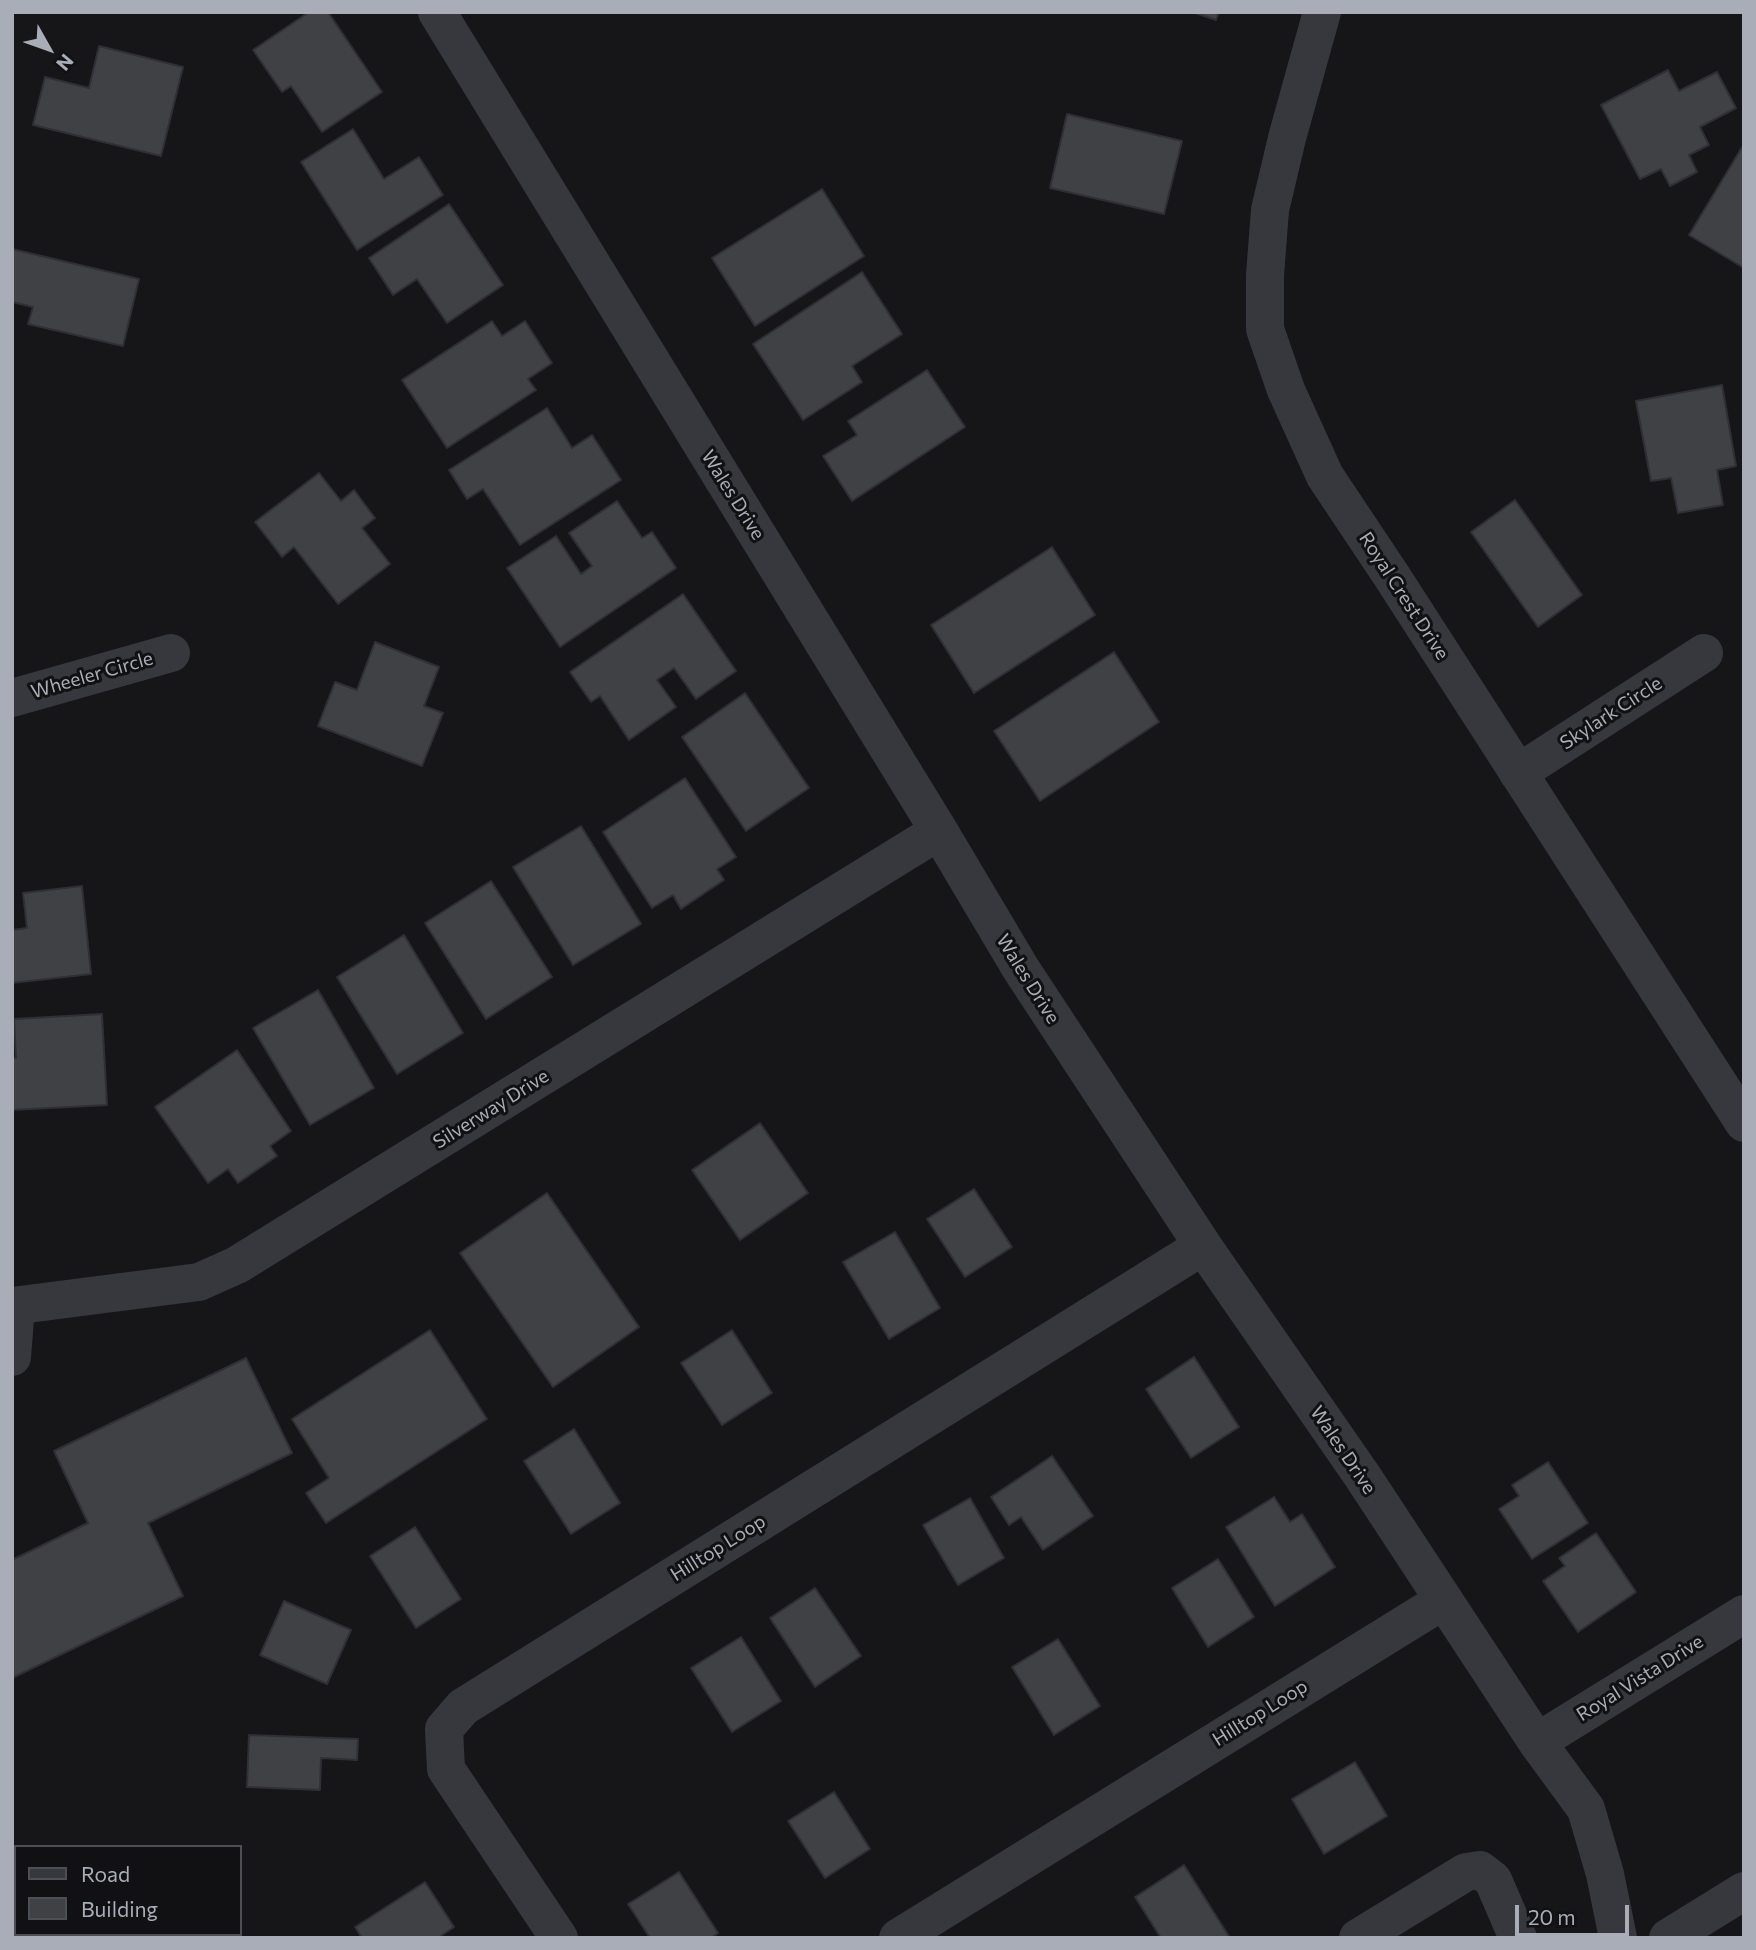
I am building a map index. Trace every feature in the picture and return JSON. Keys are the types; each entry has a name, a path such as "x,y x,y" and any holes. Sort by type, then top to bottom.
{"street":[{"name":"Wales Drive","path":"437,12 1021,969 1203,1246 1363,1477 1537,1742 1586,1810 1605,1874 1618,1938"},
{"name":"Royal Crest Drive","path":"1322,12 1270,210 1265,275 1265,329 1286,390 1325,477 1744,1123"},
{"name":"Wheeler Circle","path":"12,698 171,653"},
{"name":"Skylark Circle","path":"1518,773 1704,653"},
{"name":"Silverway Drive","path":"14,1306 200,1282 237,1265 939,831"},
{"name":"Hilltop Loop","path":"559,1938 446,1769 444,1729 463,1707 1203,1246"},
{"path":"12,1357 14,1306"},
{"name":"Hilltop Loop","path":"898,1938 1444,1600"},
{"name":"Royal Vista Drive","path":"1537,1742 1744,1614"},
{"path":"1358,1938 1466,1872 1480,1870 1493,1880 1518,1938"},
{"path":"1668,1938 1744,1891"}],"building":[{"path":"309,12 328,12 382,92 322,132 291,86 282,92 253,50"},
{"path":"1192,12 1219,12 1216,20"},
{"path":"99,46 183,67 161,156 33,125 45,77 89,88"},
{"path":"1668,70 1679,91 1717,72 1736,108 1700,127 1709,145 1689,155 1697,172 1670,186 1661,169 1640,179 1601,105"},
{"path":"1067,114 1182,141 1164,214 1050,188"},
{"path":"353,129 384,179 419,157 443,195 357,250 301,162"},
{"path":"1744,144 1744,268 1689,235"},
{"path":"822,189 864,256 755,326 712,258"},
{"path":"449,204 503,285 447,323 417,279 393,295 369,258"},
{"path":"12,249 139,279 123,346 28,324 33,307 12,302"},
{"path":"862,272 902,334 852,366 862,382 803,420 753,344"},
{"path":"492,321 502,336 525,321 552,363 528,379 536,390 447,448 402,380"},
{"path":"927,370 965,427 852,501 823,456 857,435 848,421"},
{"path":"1722,385 1736,466 1717,470 1723,505 1678,513 1671,478 1651,481 1636,401"},
{"path":"547,408 572,448 592,435 621,480 520,545 483,489 467,499 449,470"},
{"path":"319,473 341,501 354,490 375,518 362,528 390,564 338,604 294,547 282,557 255,522"},
{"path":"1515,500 1582,595 1538,627 1471,532"},
{"path":"617,501 642,538 652,532 676,568 560,647 507,568 556,536 581,574 592,566 569,533"},
{"path":"1052,547 1095,615 974,693 931,625"},
{"path":"683,594 736,671 696,699 674,668 657,680 676,707 629,740 600,696 591,702 570,672"},
{"path":"375,642 439,667 424,706 443,713 422,766 318,726 335,682 357,690"},
{"path":"1114,652 1159,722 1040,801 994,731"},
{"path":"745,693 809,788 746,831 682,737"},
{"path":"685,778 736,857 717,869 724,880 681,909 673,895 652,908 603,832"},
{"path":"581,826 641,924 573,965 513,867"},
{"path":"491,881 552,977 486,1019 425,923"},
{"path":"82,886 91,974 12,983 12,930 27,928 23,893"},
{"path":"404,935 463,1033 397,1074 337,977"},
{"path":"318,990 374,1088 310,1125 253,1028"},
{"path":"102,1014 107,1105 12,1110 12,1058 16,1058 14,1019"},
{"path":"237,1050 291,1131 270,1146 277,1156 238,1183 228,1169 208,1183 155,1107"},
{"path":"760,1123 808,1193 740,1240 692,1170"},
{"path":"974,1189 1012,1247 965,1277 927,1219"},
{"path":"547,1193 639,1327 553,1387 460,1253"},
{"path":"895,1232 940,1308 889,1339 843,1262"},
{"path":"430,1330 487,1419 326,1523 306,1493 329,1478 292,1419"},
{"path":"732,1330 772,1393 722,1425 681,1363"},
{"path":"1194,1357 1239,1427 1191,1458 1146,1389"},
{"path":"246,1358 292,1453 148,1523 183,1596 12,1678 12,1560 88,1523 54,1451"},
{"path":"574,1429 620,1503 571,1534 524,1461"},
{"path":"1052,1456 1093,1516 1043,1550 1021,1517 1009,1525 991,1497"},
{"path":"1548,1462 1588,1523 1532,1559 1499,1509 1519,1496 1512,1485"},
{"path":"1274,1497 1290,1522 1302,1514 1335,1567 1275,1606 1226,1527"},
{"path":"970,1498 1004,1558 958,1585 923,1525"},
{"path":"415,1527 461,1599 416,1628 370,1556"},
{"path":"1596,1533 1636,1592 1578,1632 1543,1581 1565,1566 1559,1558"},
{"path":"1218,1559 1254,1617 1208,1647 1172,1588"},
{"path":"815,1588 861,1656 815,1687 770,1618"},
{"path":"284,1601 351,1630 327,1684 260,1655"},
{"path":"741,1637 781,1701 732,1732 691,1668"},
{"path":"1058,1639 1100,1706 1054,1735 1012,1667"},
{"path":"249,1735 358,1739 357,1760 321,1758 320,1790 247,1787"},
{"path":"1355,1762 1387,1816 1324,1854 1292,1799"},
{"path":"834,1792 870,1849 825,1878 788,1821"},
{"path":"1184,1865 1230,1938 1161,1938 1135,1897"},
{"path":"679,1872 718,1933 711,1938 650,1938 628,1904"},
{"path":"425,1882 454,1927 438,1938 362,1938 355,1927"}]}
